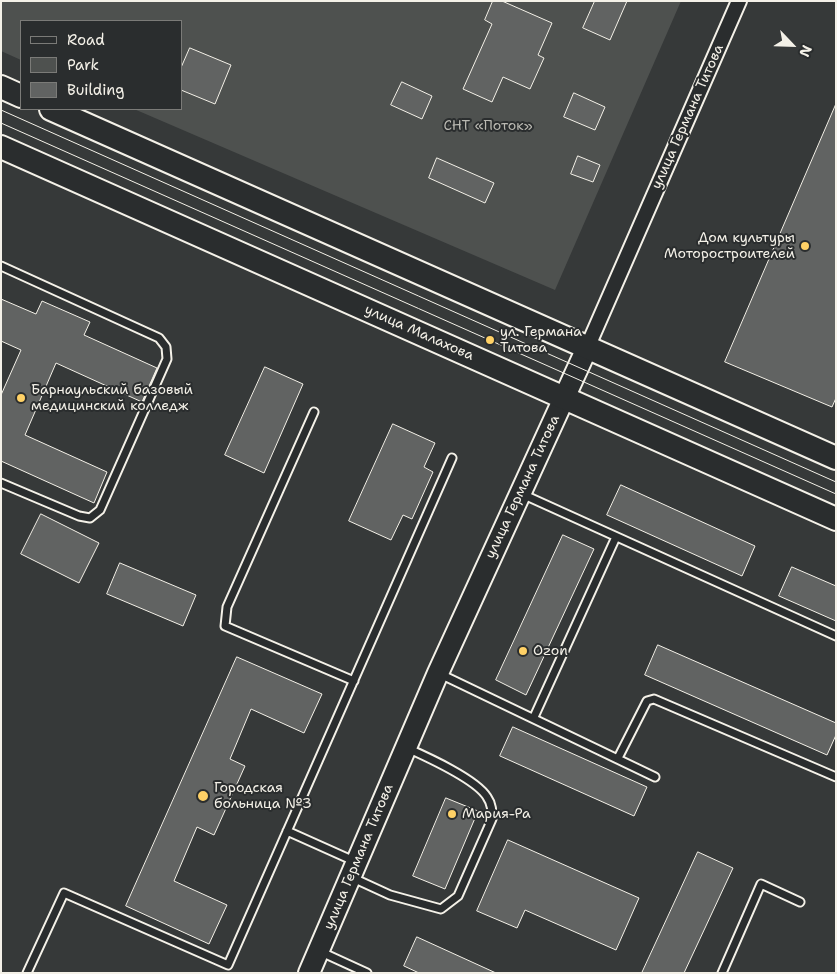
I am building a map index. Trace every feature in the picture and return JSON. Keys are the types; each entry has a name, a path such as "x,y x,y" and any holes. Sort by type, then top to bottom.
{"main road":[{"path":"1,87 20,96"},
{"path":"53,110 836,458"},
{"name":"улица Малахова","path":"1,147 836,519"}],"street":[{"name":"улица Германа Титова","path":"309,973 438,673 586,348 739,1"}],"lane":[{"path":"1,266 159,338 166,347 167,359 100,510 90,518 78,516 1,483"},
{"path":"314,412 227,607 225,626 354,681"},
{"path":"28,973 64,893 228,965 452,458"},
{"path":"520,493 836,636"},
{"path":"534,717 616,537"},
{"path":"438,673 534,717 655,777"},
{"path":"618,758 647,701 654,699 836,777"},
{"path":"287,831 353,870 390,895 441,909 458,896 492,819 492,807 486,795 447,766 406,748"},
{"path":"722,973 762,884 800,902"},
{"path":"319,950 368,973"}],"green space":[{"name":"СНТ «Поток»","path":"1,1 681,1 555,290 136,110 182,110 182,20 20,20 20,60 1,51"}],"building":[{"path":"493,1 502,1 552,23 538,55 544,58 530,89 503,77 492,102 463,89 492,24 485,20"},
{"path":"595,1 627,1 610,40 583,28"},
{"path":"190,48 231,65 215,104 182,90 182,66"},
{"path":"402,82 432,96 422,119 391,105"},
{"path":"574,93 605,107 595,130 564,117"},
{"name":"Дом культуры Моторостроителей","path":"836,104 836,398 832,407 725,362"},
{"path":"578,156 600,165 593,182 571,174"},
{"path":"437,158 494,183 485,203 429,178"},
{"name":"Барнаульский базовый медицинский колледж","path":"1,299 36,314 42,301 90,322 84,335 157,368 142,402 56,363 25,435 107,472 94,503 1,461 1,395 21,350 1,341"},
{"path":"265,367 303,384 264,473 225,455"},
{"path":"393,424 435,443 424,467 433,472 412,519 403,515 391,540 349,521"},
{"path":"621,485 755,546 742,576 607,515"},
{"path":"41,514 99,543 79,583 21,554"},
{"path":"563,535 594,549 526,695 496,680"},
{"path":"120,563 196,595 183,626 107,594"},
{"path":"792,567 836,586 836,621 779,596"},
{"path":"658,645 836,723 836,735 827,755 645,675"},
{"name":"Городская больница №3","path":"237,657 322,694 304,733 251,709 230,759 245,766 214,835 197,827 174,881 227,905 209,944 126,906"},
{"path":"513,727 647,787 634,816 500,756"},
{"path":"446,798 478,811 445,889 413,876"},
{"path":"508,840 639,898 616,950 525,910 517,928 477,911"},
{"path":"698,852 733,868 684,973 642,973"},
{"path":"417,937 496,973 419,973 404,966"}],"tram line":[{"path":"1,110 836,482"},
{"path":"1,123 836,494"}],"place":[{"name":"Дом культуры Моторостроителей","path":"805,246"},
{"name":"ул. Германа Титова","path":"490,340"},
{"name":"Барнаульский базовый медицинский колледж","path":"21,398"},
{"name":"Ozon","path":"523,651"},
{"name":"Городская больница №3","path":"203,796"},
{"name":"Мария-Ра","path":"452,814"}]}
